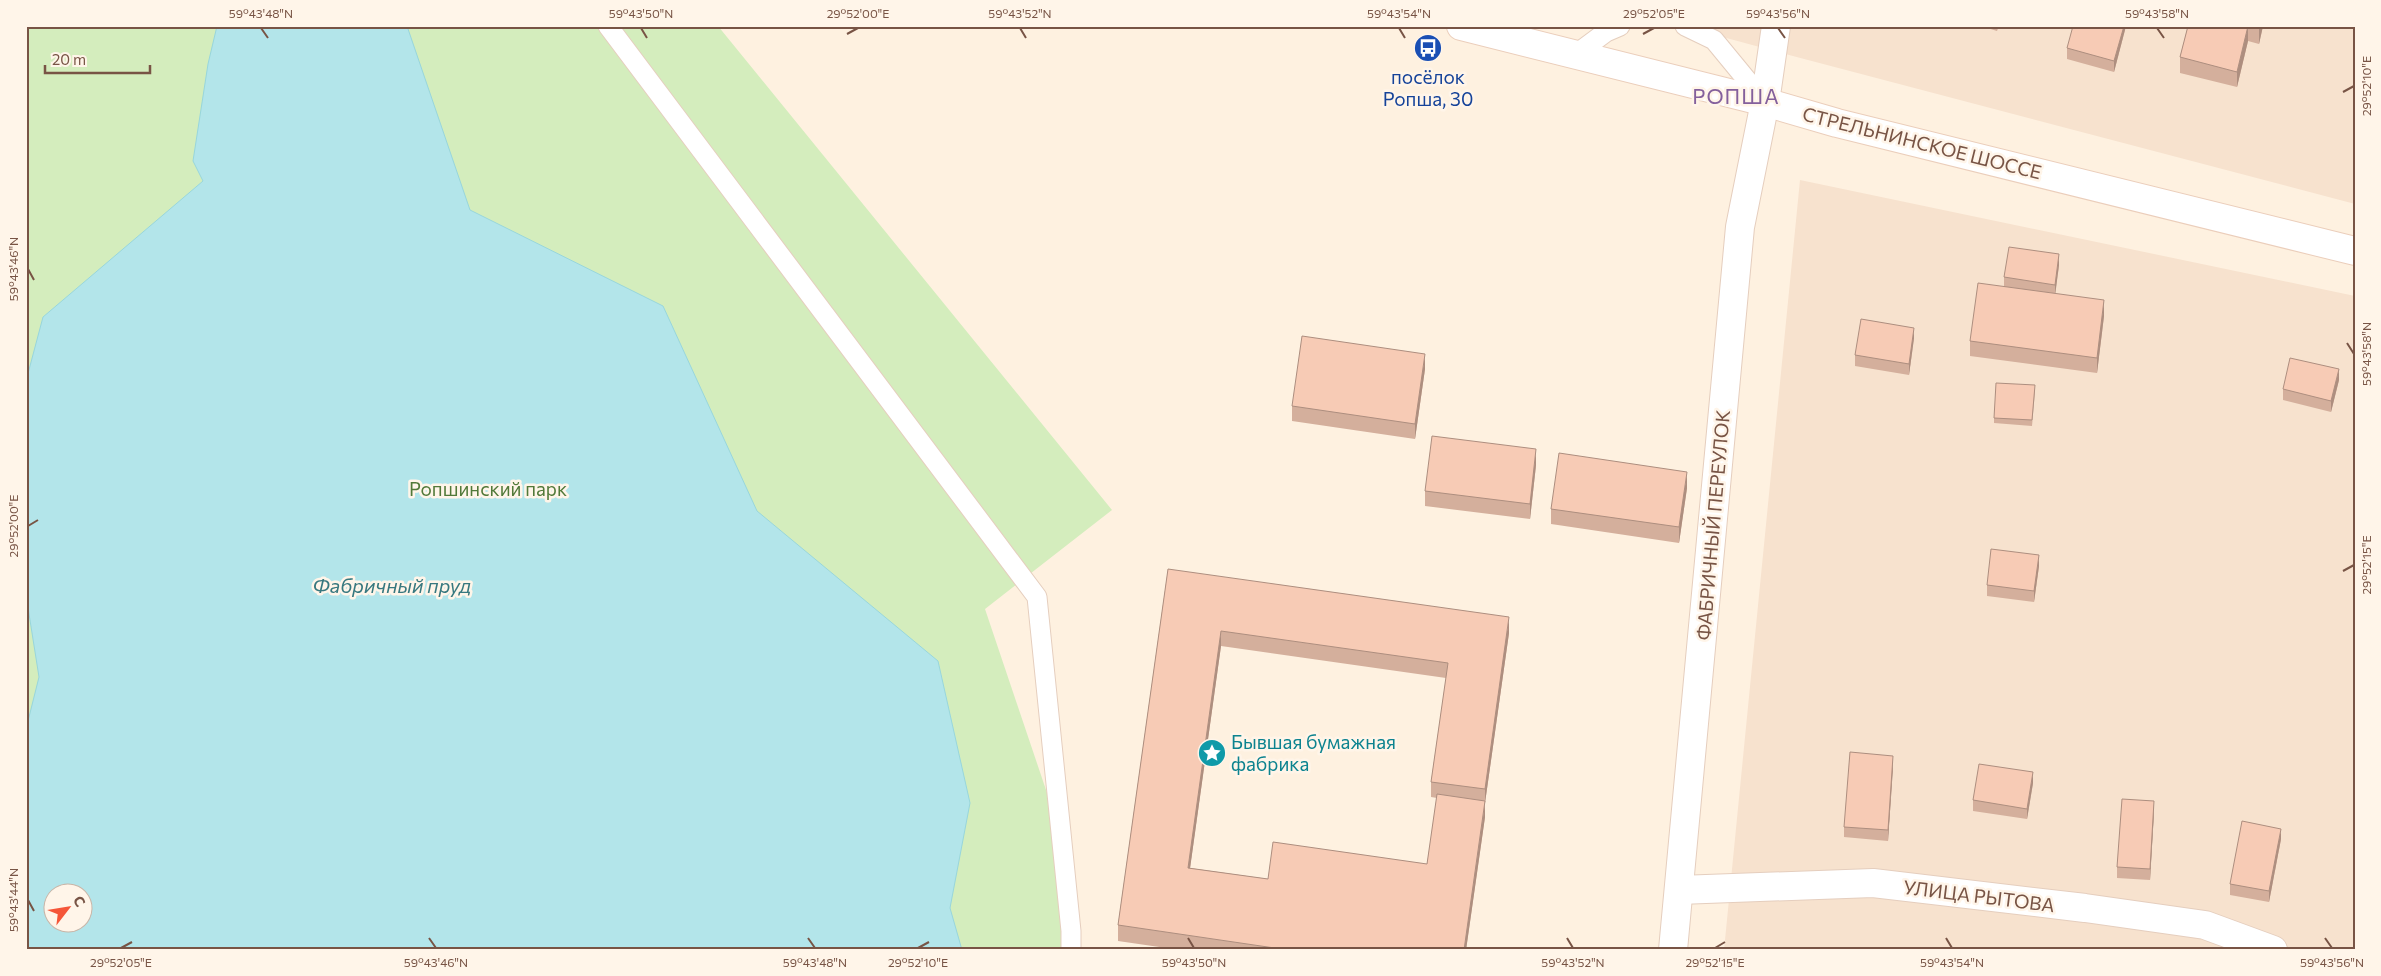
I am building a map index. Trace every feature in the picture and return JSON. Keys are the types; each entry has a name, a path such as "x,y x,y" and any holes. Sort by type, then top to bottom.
{"street":[{"name":"СТРЕЛЬНИНСКОЕ ШОССЕ","path":"1461,26 1765,102 1837,124 2355,251"},
{"name":"ФАБРИЧНЫЙ ПЕРЕУЛОК","path":"1673,950 1740,227 1765,102 1776,26"},
{"name":"УЛИЦА РЫТОВА","path":"1679,890 1873,883 2085,908 2205,925 2274,950"}],"lane":[{"path":"608,26 1036,597 1071,931 1070,950"},
{"path":"1575,55 1606,32 1620,26"},
{"path":"1685,26 1714,40 1765,102"}],"shaded area":[{"path":"1682,26 2355,26 2355,204 1808,60"},
{"path":"1800,180 2355,296 2355,950 1724,950"}],"green space":[{"name":"Фабричный пруд","path":"26,26 718,26 1112,510 985,609 1074,873 1063,950 26,950"}],"water":[{"name":"Фабричный пруд","path":"217,26 407,26 470,210 663,306 757,511 938,661 970,803 950,908 962,950 26,950 26,729 39,677 26,595 26,381 43,317 203,181 193,161 208,64"}],"building":[{"path":"2073,26 2124,26 2114,61 2067,48"},
{"path":"2188,26 2248,26 2237,72 2180,57"},
{"path":"2009,247 2059,254 2055,285 2004,277"},
{"path":"1978,283 2104,300 2097,358 1970,341"},
{"path":"1861,319 1914,328 1909,364 1855,355"},
{"path":"1302,336 1425,354 1415,424 1292,406"},
{"path":"2290,358 2339,369 2331,401 2283,389"},
{"path":"1996,383 2035,385 2032,420 1994,418"},
{"path":"1432,436 1536,449 1530,504 1425,491"},
{"path":"1559,453 1687,472 1679,527 1551,509"},
{"path":"1991,549 2039,555 2034,591 1987,585"},
{"path":"1168,569 1509,617 1485,789 1431,782 1448,663 1221,631 1188,868 1268,879 1273,842 1427,864 1437,794 1485,801 1464,950 1288,950 1118,925"},
{"path":"1850,752 1893,756 1888,830 1844,827"},
{"path":"1979,764 2033,772 2027,809 1973,800"},
{"path":"2122,799 2154,801 2150,869 2117,867"},
{"path":"2242,821 2281,829 2269,891 2230,884"}],"place":[{"name":"посёлок Ропша, 30","path":"1428,48"},
{"name":"Бывшая бумажная фабрика","path":"1212,753"}],"district":[{"name":"РОПША","path":"1736,97"}],"park label":[{"name":"Ропшинский парк","path":"488,489"}]}
